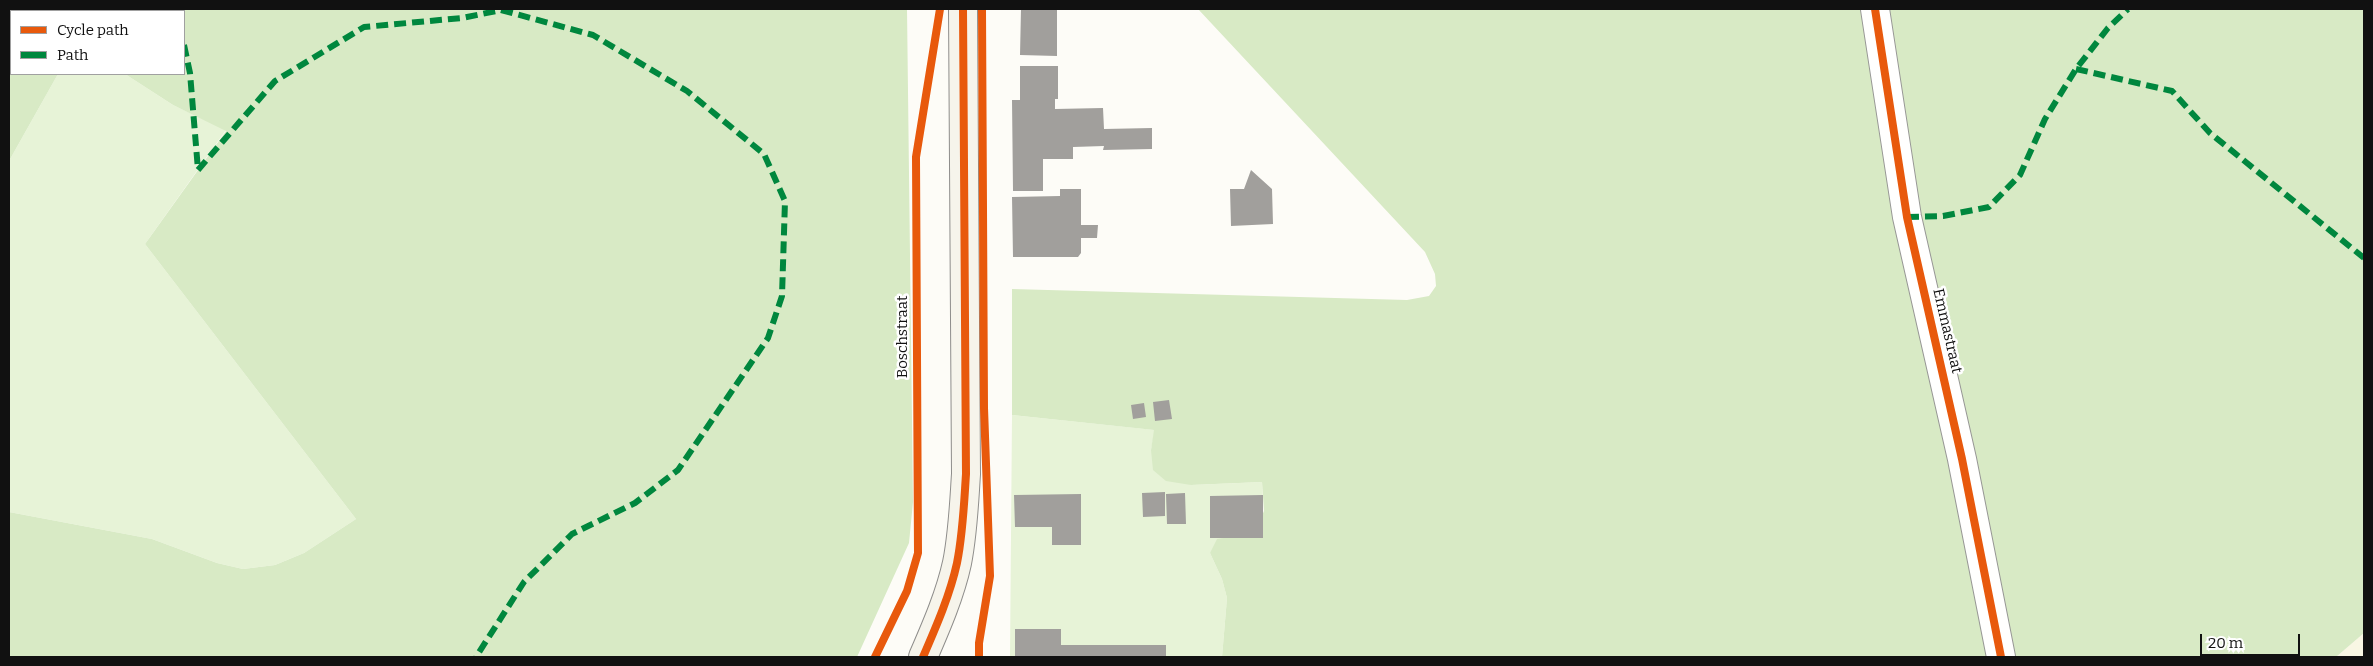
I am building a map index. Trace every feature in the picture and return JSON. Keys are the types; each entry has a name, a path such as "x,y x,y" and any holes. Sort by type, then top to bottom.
{"street":[{"path":"923,657 956,564 964,520 966,483 963,9"},
{"name":"Emmastraat","path":"1876,9 1907,217 1962,459 2000,657"}],"shaded area":[{"path":"2364,633 2364,657 2336,657"}],"green space":[{"path":"9,9 907,9 913,502 909,543 857,657 9,657 9,512 152,539 217,563 243,569 275,565 304,553 356,519 145,244 226,131 173,105 127,75 185,75 185,10 10,10 10,75 57,75 9,161"},
{"path":"1198,9 2364,9 2364,633 2336,657 1222,657 1227,598 1222,579 1210,553 1217,539 1254,533 1264,511 1262,482 1191,485 1166,481 1153,470 1151,450 1154,430 1012,415 1012,289 1407,300 1429,296 1436,286 1435,274 1425,252"},
{"path":"57,75 127,75 173,105 226,130 145,244 356,519 304,553 275,565 243,569 217,563 152,539 9,512 9,161"},
{"path":"1012,415 1155,430 1151,450 1191,485 1262,482 1262,513 1259,523 1254,530 1238,541 1210,553 1222,579 1227,598 1222,657 1010,657"}],"building":[{"path":"1021,9 1057,9 1057,56 1020,55"},
{"path":"1020,66 1058,66 1058,99 1055,99 1055,109 1103,108 1104,129 1152,128 1152,149 1103,150 1104,146 1073,147 1073,159 1043,159 1043,191 1013,191 1012,100 1020,100"},
{"path":"1251,170 1272,189 1273,224 1231,226 1230,189 1244,189"},
{"path":"1060,189 1081,189 1081,225 1098,225 1097,238 1081,238 1081,253 1078,257 1013,257 1012,197 1060,196"},
{"path":"1169,400 1172,419 1155,421 1153,402"},
{"path":"1144,403 1146,417 1133,419 1131,405"},
{"path":"1165,492 1165,516 1143,517 1142,493"},
{"path":"1185,493 1186,524 1167,524 1166,494"},
{"path":"1081,494 1081,545 1052,545 1052,527 1015,527 1014,495"},
{"path":"1263,495 1263,538 1210,538 1210,496"},
{"path":"1015,629 1061,629 1061,645 1166,645 1166,657 1015,657"}],"marked path":[{"path":"1907,217 1943,216 1989,207 2020,175 2045,119 2076,69 2108,28 2128,9"},
{"path":"185,50 190,73 198,170 275,81 364,27 462,18 501,10 593,35 687,91 764,154 785,201 782,296 768,338 678,470 635,503 572,534 524,582 476,657"},
{"path":"2076,69 2172,91 2210,133 2364,258"}],"cycle path":[{"name":"Boschstraat","path":"875,657 907,591 918,553 916,157 940,9"},
{"path":"923,657 947,599 957,563 962,530 966,474 963,9"},
{"path":"979,657 979,643 990,576 984,408 982,9"},
{"path":"1875,9 1907,217 1962,459 2001,657"}]}
